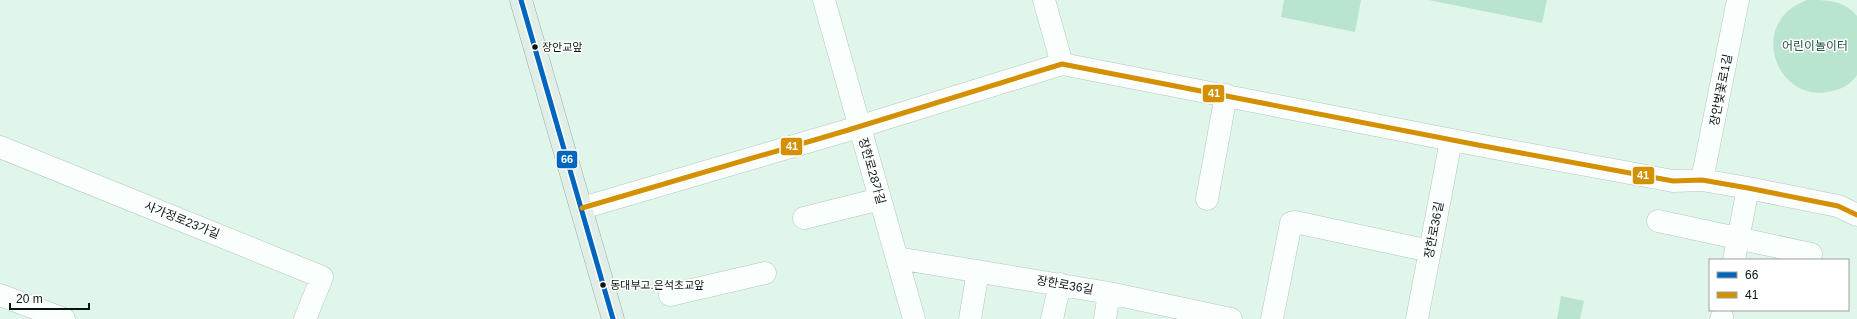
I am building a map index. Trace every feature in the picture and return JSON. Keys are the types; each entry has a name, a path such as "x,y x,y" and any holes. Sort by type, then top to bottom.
{"main road":[{"path":"521,0 613,319"}],"street":[{"name":"장한로28가길","path":"824,0 914,319"},
{"path":"1044,0 1062,64"},
{"name":"장안벚꽃로1길","path":"1702,180 1738,0"},
{"path":"582,208 1062,64 1451,140 1673,181 1702,180 1748,188 1838,206 1857,215"},
{"path":"1207,199 1226,95"},
{"name":"장한로36길","path":"1417,319 1451,140"},
{"name":"사가정로23가길","path":"0,147 322,277 305,319"},
{"path":"1734,259 1748,188"},
{"path":"804,218 880,199"},
{"path":"1658,221 1738,237 1811,254"},
{"path":"1272,319 1291,223 1302,223 1430,251"},
{"name":"장한로36길","path":"897,258 978,270 1110,293 1157,311 1218,318"},
{"path":"970,319 978,270"},
{"path":"670,295 765,273"},
{"path":"1052,319 1060,284"},
{"path":"1105,319 1110,293"},
{"path":"2,301 64,319"}],"green space":[{"path":"1284,0 1361,0 1355,32 1281,17"},
{"path":"1429,0 1547,0 1542,23"},
{"name":"어린이놀이터","path":"1807,0 1835,2 1847,7 1857,16 1857,75 1846,86 1839,89 1814,93 1799,88 1787,78 1778,65 1774,50 1774,34 1781,20 1793,7"},
{"path":"1561,296 1584,301 1580,319 1557,319"}],"transit line":[{"name":"66","path":"521,0 613,319"},
{"name":"41","path":"582,208 845,131 1062,64 1478,145 1673,181 1702,180 1748,188 1838,206 1857,215"}],"place":[{"name":"장안교앞","path":"535,47"},
{"name":"동대부고.은석초교앞","path":"603,285"}]}
